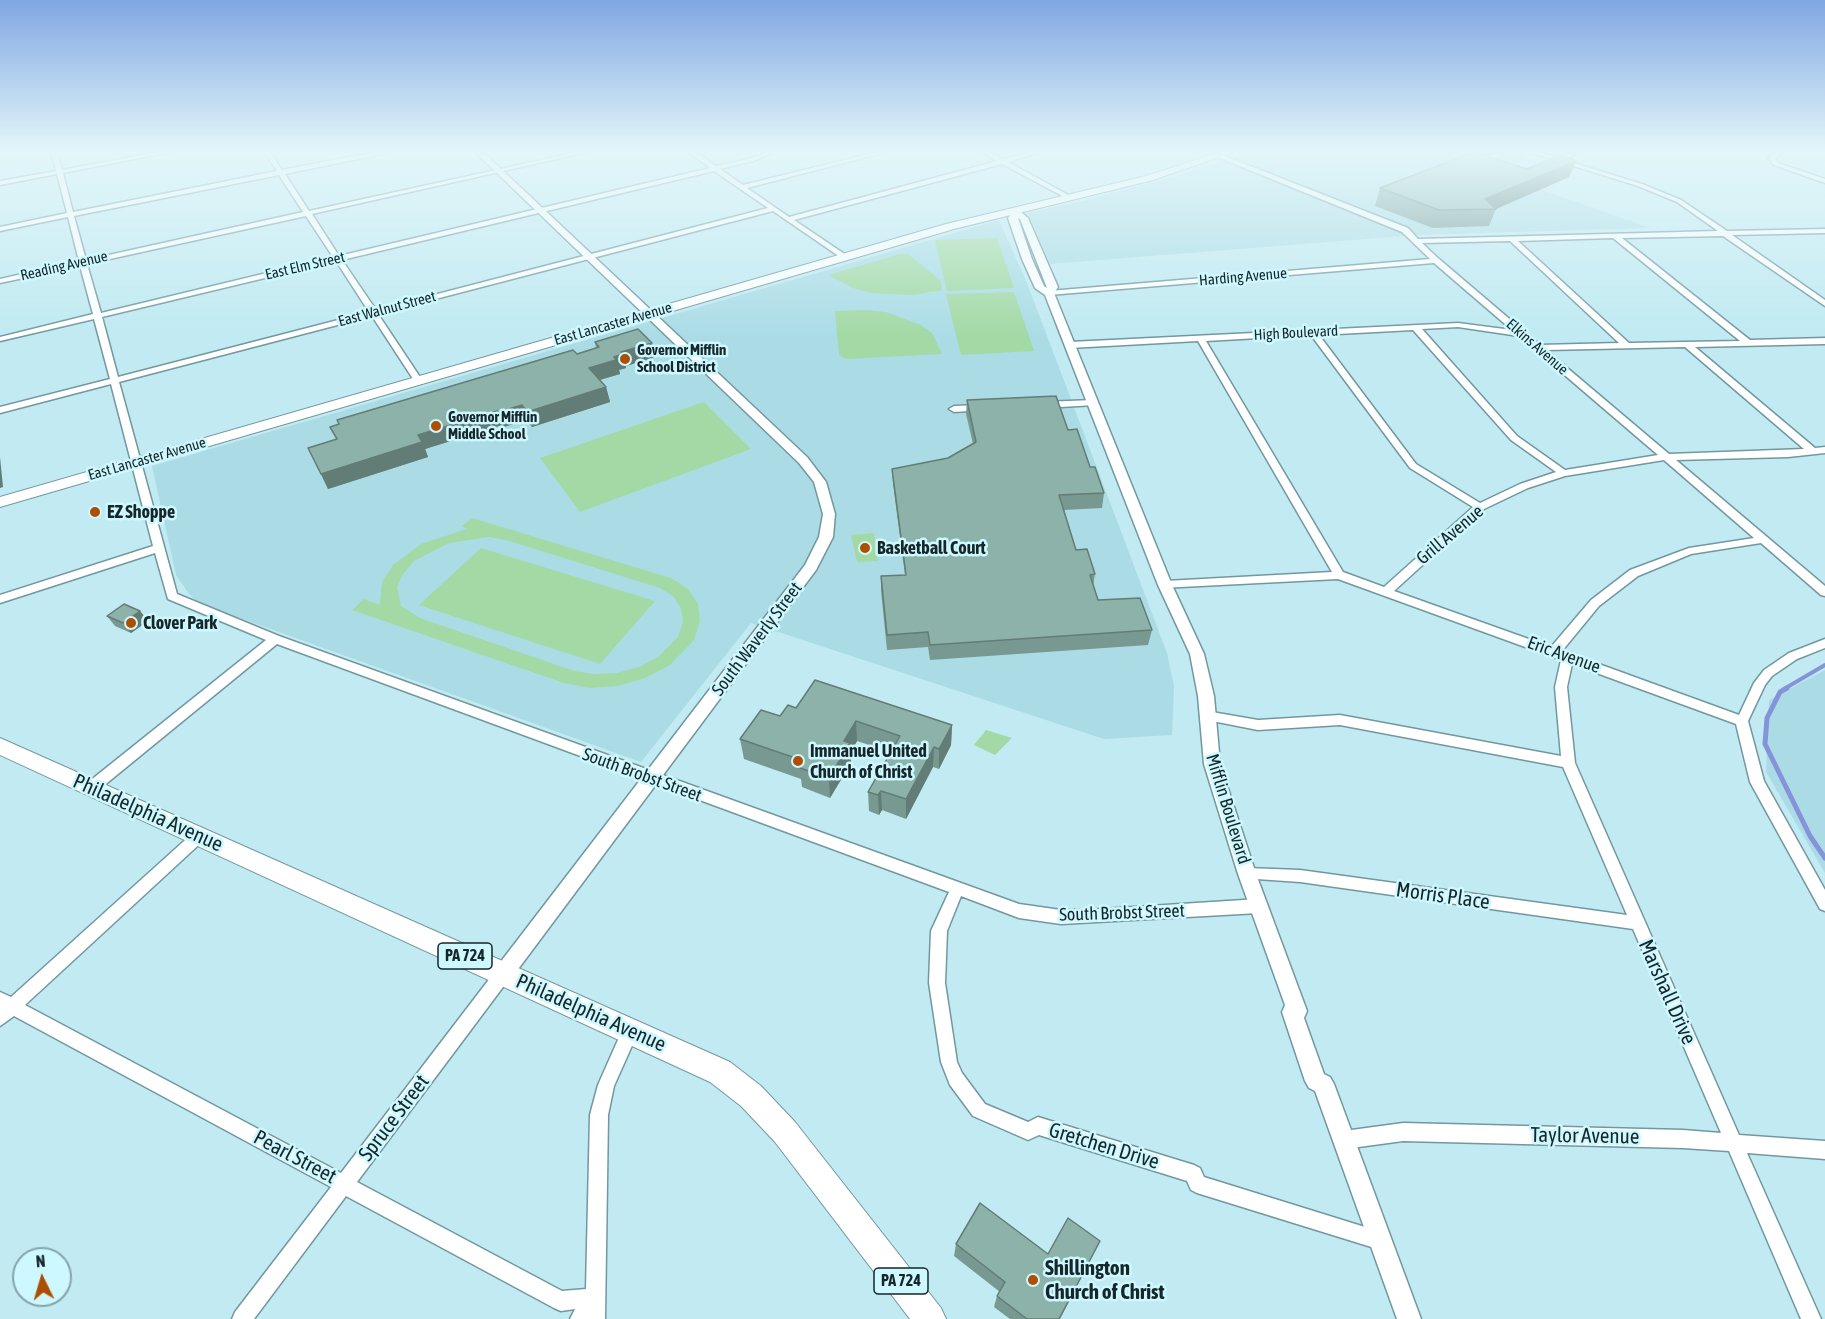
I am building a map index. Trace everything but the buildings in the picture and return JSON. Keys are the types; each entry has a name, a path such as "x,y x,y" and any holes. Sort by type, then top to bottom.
{"main road":[{"name":"East Lancaster Avenue","path":"0,502 843,257 988,216 1012,214"},
{"name":"Philadelphia Avenue","path":"0,746 720,1071 752,1096 792,1141 930,1319"}],"street":[{"path":"0,229 78,214"},
{"name":"Reading Avenue","path":"0,281 304,214"},
{"path":"307,214 340,258 418,380"},
{"name":"East Elm Street","path":"0,339 528,214"},
{"name":"South Waverly Street","path":"503,974 811,567 826,537 829,514 823,489 812,470 547,214"},
{"name":"East Walnut Street","path":"0,410 756,214"},
{"path":"781,214 843,257"},
{"path":"789,219 809,214"},
{"name":"Mifflin Boulevard","path":"1016,214 1012,218 1027,259 1040,288 1049,293 1165,585 1197,654 1206,696 1212,764 1227,804 1247,874 1297,1011 1292,1012 1316,1081 1323,1084 1409,1319"},
{"name":"Elkins Avenue","path":"1369,214 1405,230 1436,261 1761,540 1825,592"},
{"path":"1696,214 1825,304"},
{"name":"South Brobst Street","path":"71,215 172,596 275,639 1019,911 1061,917 1128,916 1259,906"},
{"path":"1416,241 1825,231"},
{"path":"1616,236 1747,342"},
{"path":"1511,238 1627,346"},
{"name":"Harding Avenue","path":"1049,293 1436,261"},
{"name":"High Boulevard","path":"1070,345 1458,325 1522,334"},
{"path":"1415,327 1514,438 1563,473"},
{"path":"1314,333 1413,466 1480,507"},
{"path":"1200,338 1339,575"},
{"path":"1538,348 1825,341"},
{"path":"1687,344 1812,451"},
{"path":"1036,406 1093,403"},
{"path":"954,409 987,408"},
{"name":"Grill Avenue","path":"1386,592 1480,507 1524,486 1563,473 1666,457 1825,450"},
{"name":"Marshall Drive","path":"1761,540 1689,551 1634,573 1596,603 1561,653 1561,687 1568,763 1811,1319"},
{"path":"0,599 159,548"},
{"path":"1165,585 1339,575 1386,592"},
{"name":"Eric Avenue","path":"1386,592 1561,653 1742,721"},
{"path":"91,788 275,639"},
{"path":"1825,643 1794,656 1767,673 1742,721 1750,762 1761,791 1825,904"},
{"path":"1206,716 1258,725 1340,720 1568,763"},
{"path":"4,1008 199,836"},
{"name":"Morris Place","path":"1247,874 1300,876 1637,923"},
{"name":"Gretchen Drive","path":"957,889 939,931 937,983 949,1062 957,1079 980,1110 1028,1131 1038,1126 1194,1174 1197,1184 1381,1241"},
{"name":"Spruce Street","path":"242,1319 503,974"},
{"name":"Pearl Street","path":"4,1008 345,1184 561,1301 594,1298"},
{"path":"595,1319 599,1115 606,1085 631,1030"},
{"name":"Taylor Avenue","path":"1344,1140 1403,1132 1683,1139 1825,1150"},
{"path":"580,1319 594,1298"}],"shaded area":[{"path":"1028,214 1609,214 1650,228 1417,235 1050,264"},
{"path":"999,220 1027,283 1167,653 1174,686 1172,735 1104,739 751,623 641,762 198,603 176,575 152,466"},
{"path":"1825,670 1825,873 1766,772 1769,700"}],"green space":[{"path":"997,238 1014,288 947,291 935,240"},
{"path":"900,254 908,254 941,281 942,290 913,295 871,293 853,288 828,275"},
{"path":"1014,292 1034,351 961,355 946,294"},
{"path":"835,311 886,312 921,325 932,333 942,354 846,359 839,355"},
{"path":"704,402 751,449 580,512 540,458"},
{"path":"472,518 671,578 688,589 698,604 700,621 694,640 670,665 645,678 618,686 589,688 564,683 352,610 364,599 380,605 382,582 393,565 421,544 467,529 462,526","holes":["489,537 506,540 660,588 673,596 681,608 683,622 678,637 658,657 639,667 617,673 594,674 574,671 420,618 401,606 397,587 403,574 414,561 449,543"]},
{"name":"Basketball Court","path":"874,533 878,561 857,562 851,535"},
{"path":"481,548 655,601 600,664 419,605"},
{"path":"986,730 1012,738 995,755 974,745"}],"waterway":[{"path":"1784,689 1825,665"},
{"path":"1787,688 1780,692 1767,718 1765,744 1810,836 1825,858"}],"place":[{"name":"Governor Mifflin School District","path":"625,359"},
{"name":"Governor Mifflin Middle School","path":"436,426"},
{"name":"EZ Shoppe","path":"95,512"},
{"name":"Basketball Court","path":"865,548"},
{"name":"Clover Park","path":"131,623"},
{"name":"Immanuel United Church of Christ","path":"798,761"},
{"name":"Shillington Church of Christ","path":"1033,1280"}]}
